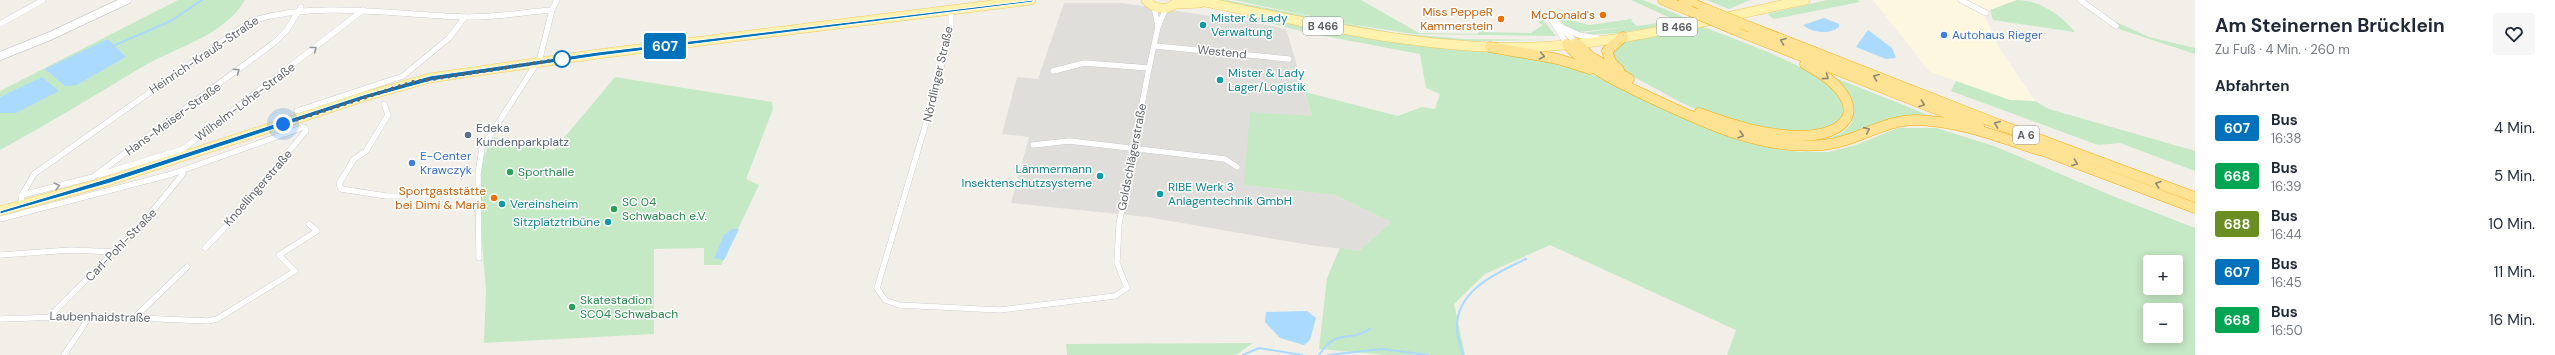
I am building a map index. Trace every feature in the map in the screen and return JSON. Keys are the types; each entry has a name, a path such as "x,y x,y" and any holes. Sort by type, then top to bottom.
{"highway":[{"name":"A 6","path":"1663,0 1768,44 2039,150 2195,208"},
{"name":"A 6","path":"1684,0 1995,123 2195,197"},
{"path":"1623,37 1609,47 1608,54 1611,62 1630,80"},
{"path":"1571,44 1580,58 1603,74"},
{"path":"1571,44 1630,80 1699,113 1755,130 1803,136 1828,133 1843,125 1849,110 1845,97 1836,85 1816,70 1768,44"},
{"path":"1490,47 1558,59 1603,74 1713,126 1775,143 1793,146 1825,145 1851,138 1886,123 1915,120 1966,129 2039,150"}],"main road":[{"path":"0,56 50,36 127,0"},
{"path":"951,9 1031,0"},
{"path":"1144,0 1154,7 1166,8 1177,2"},
{"name":"B 466","path":"1195,0 1380,37 1490,47 1571,44 1623,37 1801,0"},
{"name":"B 466","path":"1177,2 1207,3"},
{"name":"Nördlinger Straße","path":"0,211 115,179 413,82 538,62 951,9"}],"street":[{"path":"0,24 43,0"},
{"path":"479,258 478,170 482,148 538,62 552,10 558,0"},
{"path":"1961,0 1986,14"},
{"path":"2080,0 2116,26"},
{"name":"Heinrich-Krauß-Straße","path":"21,205 22,195 34,174 251,21 273,12 301,7 465,17 552,10"},
{"name":"Hans-Meiser-Straße","path":"22,195 93,177 275,42 287,30 299,14 301,7"},
{"name":"Goldschlägerstraße","path":"1154,7 1158,26"},
{"name":"Goldschlägerstraße","path":"1126,288 1117,263 1119,224 1158,26 1166,8"},
{"name":"Nördlinger Straße","path":"951,9 951,26 935,93 877,288 880,295 887,301 899,305 1000,310 1115,296 1126,288"},
{"name":"Wilhelm-Löhe-Straße","path":"93,177 183,149 363,10"},
{"path":"1571,44 1548,13 1564,28 1578,35 1606,39"},
{"path":"297,111 403,76 449,38 465,17"},
{"path":"1564,28 1571,44"},
{"name":"Westend","path":"1155,46 1289,59"},
{"path":"1053,71 1084,63 1149,68"},
{"path":"384,104 388,115 366,151 354,159 339,184 341,190 401,196 462,198 478,196"},
{"name":"Knoellingerstraße","path":"184,169 304,127 306,131 282,162 205,248"},
{"path":"1033,145 1069,140 1225,159 1237,167"},
{"path":"0,219 184,169"},
{"name":"Carl-Pohl-Straße","path":"50,316 116,252 161,203 182,175 184,169"},
{"name":"Laubenhaidstraße","path":"0,319 50,316 90,316 208,321 226,314 295,270 279,255 317,231 309,224"},
{"path":"0,255 71,250 116,252"},
{"path":"135,317 187,267"},
{"path":"64,355 90,316"}],"shaded area":[{"path":"1873,0 2017,0 1990,10 1985,16 1998,46 2035,101 2010,100 1930,72"},
{"path":"1064,3 1121,3 1246,21 1286,29 1312,116 1244,185 1335,195 1391,222 1359,251 1310,245 1147,217 1011,203 1029,137 1002,134 1017,77 1038,79"}],"green space":[{"path":"178,0 245,0 225,23 212,32 142,67 54,120 0,150 0,113 16,112 42,78 0,97 0,91","holes":["108,39 126,57 77,85"]},
{"path":"1209,0 1226,0 1395,33 1464,39 1550,40 1473,41 1402,36"},
{"path":"1234,0 1361,0 1419,33 1477,34 1484,29 1485,32 1531,33 1543,25 1538,22 1543,20 1556,36 1413,34 1344,23"},
{"path":"1631,0 1643,0 1686,18 1675,20"},
{"path":"1707,0 1750,0 1729,9"},
{"path":"1827,0 1858,0 1860,2 1774,19 1767,14"},
{"path":"2017,0 2033,3 2049,10 2056,14 2075,32 1993,20 1990,10"},
{"path":"1244,14 1420,46 1519,54 1579,68 1701,126 1738,140 1777,149 1801,152 1829,152 1856,145 1898,128 1936,128 1994,146 2115,197 2195,228 2195,355 1727,355 1736,330 1550,245 1485,274 1454,304 1465,355 1386,355 1319,349 1327,278 1340,248 1359,251 1391,222 1335,195 1244,185 1250,112 1312,116 1305,92 1398,116 1422,107 1435,109 1440,94 1426,88 1420,54 1309,33 1237,15"},
{"path":"1556,16 1589,25 1632,19 1631,21 1637,26 1578,32 1566,27"},
{"path":"1667,22 1681,22 1616,33 1581,33"},
{"path":"2116,22 2149,37 2195,48 2195,54 2119,29"},
{"path":"1701,26 1756,47 1818,77 1833,88 1842,100 1844,112 1841,123 1823,132 1780,132 1708,114 1682,103 1625,72 1614,62 1613,51 1626,41"},
{"path":"1577,52 1586,56 1618,78 1674,105 1721,124 1774,138 1799,141 1822,139 1841,133 1847,128 1853,119 1853,108 1851,102 1845,92 1834,83 1828,75 1931,116 1915,116 1888,121 1841,140 1827,143 1802,145 1777,144 1727,131 1679,110 1604,72 1583,58"},
{"name":"SC 04 Schwabach e.V.","path":"615,77 772,102 773,109 746,179 759,185 721,265 704,265 704,248 654,249 654,334 484,343 486,289 481,233 480,166 492,137 554,150"},
{"path":"1956,81 2010,100 2035,101 2049,109 2195,151 2195,171 2120,143 2098,145 1951,91"},
{"path":"1253,343 1236,355 1067,355 1066,344"}],"water":[{"path":"1824,18 1839,24 1839,27 1835,30 1821,32 1811,30 1803,25"},
{"path":"1868,30 1892,48 1896,58 1886,59 1856,47"},
{"path":"108,39 126,57 77,85 65,86 45,69"},
{"path":"42,77 59,91 16,113 0,113 0,97"},
{"path":"732,229 739,229 724,260 714,258 724,235"},
{"path":"1307,311 1316,318 1310,340 1304,345 1280,338 1265,322 1266,312"}],"waterway":[{"path":"115,45 171,21 202,0"},
{"path":"1463,355 1457,331 1458,317 1462,305 1470,294 1490,277 1526,259"},
{"path":"1319,355 1326,346 1337,338 1355,335 1370,329"},
{"path":"1243,355 1259,348 1302,355"},
{"path":"1328,355 1382,349 1428,355"}],"bus line":[{"name":"607","path":"0,211 108,181 363,97 430,78 598,54 1032,0"}],"place":[{"name":"McDonald's","path":"1603,15"},
{"name":"Miss PeppeR Kammerstein","path":"1501,19"},
{"name":"Mister & Lady Verwaltung","path":"1203,25"},
{"name":"Autohaus Rieger","path":"1944,35"},
{"name":"Mister & Lady Lager/Logistik","path":"1220,80"},
{"name":"Edeka Kundenparkplatz","path":"468,135"},
{"name":"E-Center Krawczyk","path":"412,163"},
{"name":"Sporthalle","path":"510,172"},
{"name":"Lämmermann Insektenschutzsysteme","path":"1100,176"},
{"name":"RIBE Werk 3 Anlagentechnik GmbH","path":"1160,194"},
{"name":"Sportgaststätte bei Dimi & Maria","path":"494,198"},
{"name":"Vereinsheim","path":"502,204"},
{"name":"SC 04 Schwabach e.V.","path":"614,209"},
{"name":"Sitzplatztribüne","path":"608,222"},
{"name":"Skatestadion SC04 Schwabach","path":"572,307"}],"route":[{"path":"283,124 363,97 430,78 562,59"}]}
